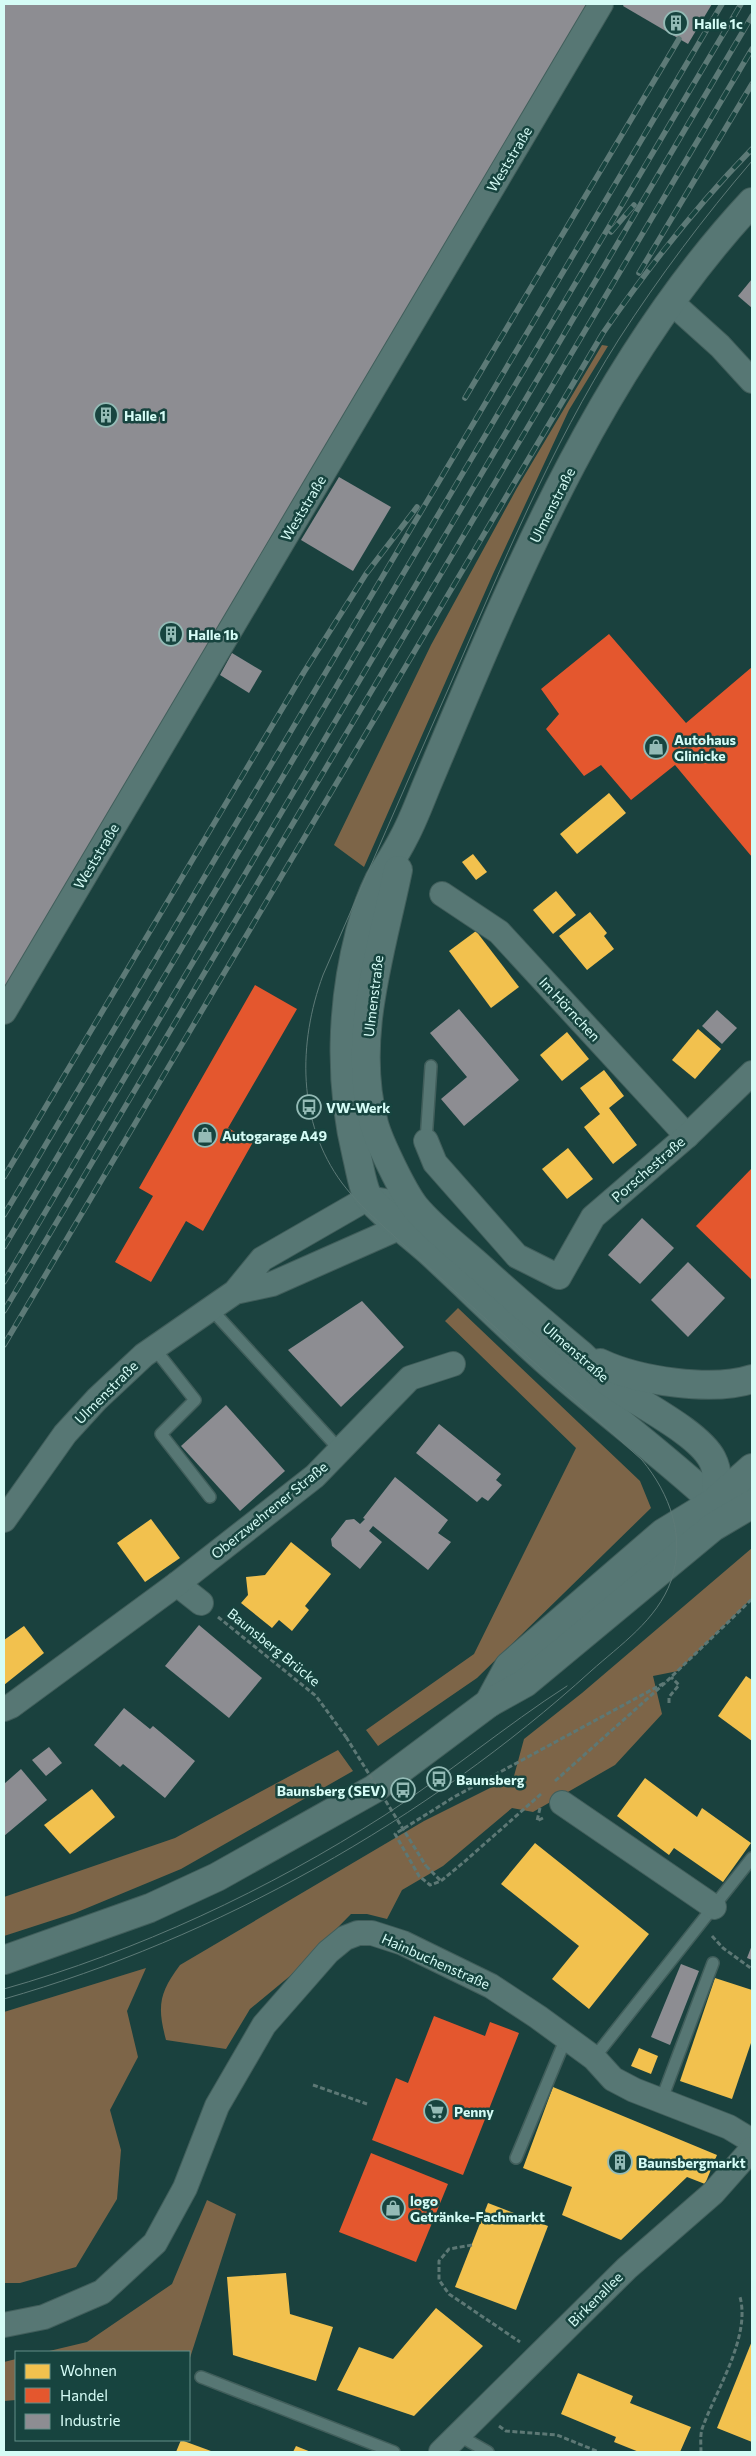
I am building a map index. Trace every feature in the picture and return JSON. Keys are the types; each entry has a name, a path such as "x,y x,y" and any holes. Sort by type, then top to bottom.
{"main road":[{"name":"Ulmenstraße","path":"713,1514 718,1479 711,1458 694,1440 608,1381 582,1355 408,1216 368,1198 353,1139 344,1076 344,1043 349,995 359,936 378,882 404,839 479,660 531,544 615,383 670,301 722,235 752,202"},
{"name":"Ulmenstraße","path":"404,839 378,953 369,1008 366,1066 368,1096 374,1125 408,1216 548,1363 610,1416 656,1450 713,1514"},
{"path":"582,1355 620,1373 666,1382 710,1384 752,1379"},
{"path":"713,1514 752,1468"},
{"path":"4,1960 150,1908 217,1877 374,1789 490,1702 510,1666 663,1533 713,1514 752,1503"}],"street":[{"name":"Weststraße","path":"4,1012 601,4"},
{"path":"670,301 720,346 752,381"},
{"name":"Im Hörnchen","path":"442,894 499,932 687,1136"},
{"name":"Porschestraße","path":"426,1141 436,1163 517,1256 558,1277 593,1217 687,1136 752,1073"},
{"name":"Ulmenstraße","path":"4,1520 65,1434 97,1398 154,1348 235,1292 262,1259 368,1198"},
{"name":"Ulmenstraße","path":"235,1292 272,1284 408,1216"},
{"name":"Oberzwehrener Straße","path":"4,1709 11,1706 177,1584 315,1476 410,1378 453,1364"},
{"path":"177,1584 201,1603"},
{"path":"553,1793 708,1916"},
{"name":"Hainbuchenstraße","path":"4,2325 44,2317 102,2292 155,2243 185,2188 217,2106 259,2033 328,1952 345,1938 358,1933 372,1933 403,1943 492,1986 594,2058 613,2079 729,2127 752,2141"},
{"name":"Birkenallee","path":"441,2452 627,2268 713,2193 752,2149"}],"lane":[{"path":"426,1141 431,1066"},
{"path":"211,1309 340,1450"},
{"path":"154,1348 195,1400 161,1434 210,1496"},
{"path":"594,2058 752,1858"},
{"path":"661,2100 713,1963"},
{"path":"516,2158 566,2038"},
{"path":"201,2376 394,2452"},
{"path":"458,2435 488,2452"}],"path":[{"path":"666,1682 454,1797 395,1834 419,1876 430,1885 441,1881 553,1793 752,1599"},
{"name":"Baunsberg Brücke","path":"201,1603 316,1696 346,1737 426,1866 441,1881"},
{"path":"669,1703 669,1698 679,1685 671,1677"},
{"path":"708,1916 723,1948 752,1969"},
{"path":"313,2085 367,2104"},
{"path":"472,2245 449,2249 439,2261 439,2280 449,2294 539,2356"},
{"path":"701,2452 702,2431 736,2349 743,2306 740,2297"},
{"path":"481,2412 506,2431 557,2435 599,2452"}],"shaded area":[{"path":"602,345 608,346 569,410 493,574 364,867 334,845 431,645 517,488"},
{"path":"458,1308 640,1481 651,1508 477,1678 378,1746 366,1730 474,1654 576,1448 445,1321"},
{"path":"752,1548 752,1598 678,1671 653,1676 662,1714 615,1765 533,1812 512,1808 443,1866 402,1890 387,1919 367,1914 351,1914 290,1976 250,2009 226,2049 166,2040 161,2018 162,2000 168,1984 180,1965 424,1821 514,1776 524,1739 582,1693"},
{"path":"338,1750 353,1771 181,1869 75,1913 4,1936 4,1897 175,1838"},
{"path":"146,1968 127,2011 138,2057 110,2110 121,2150 117,2199 76,2267 20,2283 4,2283 4,2012"},
{"path":"207,2200 236,2214 190,2358 190,2351 49,2351 87,2342 172,2284"},
{"path":"15,2359 15,2400 4,2401 4,2362"}],"building: Wohnen":[{"path":"609,793 626,813 577,854 560,834"},
{"path":"473,854 487,872 476,880 462,862"},
{"path":"556,891 576,915 553,934 533,910"},
{"path":"590,912 607,933 604,936 614,949 587,970 559,936"},
{"path":"476,931 519,987 491,1008 449,951"},
{"path":"698,1029 721,1049 695,1079 672,1060"},
{"path":"567,1032 589,1059 562,1081 540,1055"},
{"path":"604,1070 624,1096 609,1108 637,1145 613,1164 584,1127 600,1114 580,1088"},
{"path":"568,1148 593,1179 567,1199 542,1169"},
{"path":"151,1519 180,1558 145,1582 117,1543"},
{"path":"291,1542 331,1574 305,1606 309,1610 292,1631 279,1620 272,1628 241,1603 248,1595 246,1577 265,1575"},
{"path":"24,1626 44,1653 4,1685 4,1640"},
{"path":"746,1676 752,1680 752,1741 718,1716"},
{"path":"645,1778 697,1817 702,1808 751,1843 723,1882 674,1848 669,1855 617,1816"},
{"path":"92,1789 115,1817 70,1854 44,1825"},
{"path":"535,1843 649,1934 589,2009 552,1979 579,1946 501,1884"},
{"path":"715,1978 752,1990 752,2040 732,2099 680,2081"},
{"path":"639,2048 658,2056 651,2074 631,2066"},
{"name":"Baunsbergmarkt","path":"553,2087 717,2155 705,2184 687,2177 621,2240 562,2215 572,2187 523,2168"},
{"path":"488,2203 548,2226 516,2310 455,2287"},
{"path":"286,2273 290,2314 333,2327 316,2381 233,2355 227,2277"},
{"path":"436,2308 483,2346 414,2416 337,2390 359,2347 393,2359"},
{"path":"752,2341 752,2442 717,2428"},
{"path":"578,2373 633,2396 630,2403 691,2427 680,2452 639,2452 614,2442 616,2437 561,2414"},
{"path":"181,2441 211,2451 210,2452 176,2452"},
{"path":"296,2446 311,2452 293,2452"}],"building: Handel":[{"name":"Autohaus Glinicke","path":"609,634 686,723 752,667 752,857 675,765 631,800 601,765 584,776 546,729 559,714 541,689"},
{"name":"Autogarage A49","path":"255,985 297,1009 228,1128 253,1142 203,1231 186,1221 151,1282 115,1262 153,1196 139,1188"},
{"path":"752,1168 752,1280 696,1226"},
{"name":"Penny","path":"434,2016 485,2036 490,2022 519,2033 463,2175 372,2140 396,2078 408,2083"},
{"name":"logo Getränke-Fachmarkt","path":"371,2153 448,2184 416,2262 339,2232"}],"building: Industrie":[{"path":"4,4 594,4 4,999"},
{"name":"Halle 1c","path":"624,4 712,4 688,44 623,6"},
{"path":"752,279 752,308 738,296"},
{"path":"339,477 391,507 353,571 301,540"},
{"path":"232,653 262,671 249,693 220,675"},
{"path":"459,1009 519,1080 464,1126 441,1099 467,1077 430,1033"},
{"path":"717,1010 737,1028 722,1044 702,1026"},
{"path":"642,1218 674,1248 640,1284 608,1255"},
{"path":"688,1262 725,1298 688,1337 651,1300"},
{"path":"362,1301 404,1347 341,1407 288,1350"},
{"path":"226,1405 285,1471 240,1511 181,1446"},
{"path":"439,1424 501,1474 496,1480 502,1485 488,1501 482,1497 477,1502 416,1453"},
{"path":"395,1477 448,1520 438,1533 451,1542 428,1570 373,1526 369,1531 382,1542 360,1569 332,1546 331,1539 346,1520 354,1519 360,1524"},
{"path":"199,1625 262,1678 229,1718 165,1666"},
{"path":"124,1708 150,1729 153,1726 195,1761 165,1798 123,1764 120,1767 94,1745"},
{"path":"49,1747 62,1763 46,1776 32,1760"},
{"path":"21,1769 47,1800 4,1836 4,1784"},
{"path":"752,1945 752,1960 747,1958"},
{"path":"681,1964 699,1971 670,2045 651,2037"}],"tram line":[{"path":"4,1999 84,1974 163,1943 240,1908 316,1868 389,1824 460,1777 527,1725 614,1651 637,1631 657,1608 671,1581 677,1548 676,1532 667,1502 652,1473 642,1460 384,1227 342,1183 327,1159 317,1134 306,1082 306,1055 309,1028 323,975 508,553 549,466 594,380 634,316 683,248 752,161"},
{"path":"4,1989 54,1974 153,1937 201,1916 295,1868 385,1815 567,1686"}],"railway":[{"path":"4,1215 722,4"},
{"path":"4,1247 741,4"},
{"path":"4,1282 752,16"},
{"path":"465,398 679,39"},
{"path":"4,1311 752,49"},
{"path":"639,273 752,84"},
{"path":"4,1345 603,333 674,238 712,192 752,149"},
{"path":"611,232 634,205"},
{"path":"4,1177 304,672 366,574 417,507"}],"place":[{"name":"Halle 1c","path":"676,23"},
{"name":"Halle 1","path":"106,415"},
{"name":"Halle 1b","path":"171,634"},
{"name":"Autohaus Glinicke","path":"656,747"},
{"name":"VW-Werk","path":"309,1107"},
{"name":"Autogarage A49","path":"205,1135"},
{"name":"Baunsberg","path":"439,1779"},
{"name":"Baunsberg (SEV)","path":"403,1790"},
{"name":"Penny","path":"436,2111"},
{"name":"Baunsbergmarkt","path":"620,2162"},
{"name":"logo Getränke-Fachmarkt","path":"393,2208"}]}
